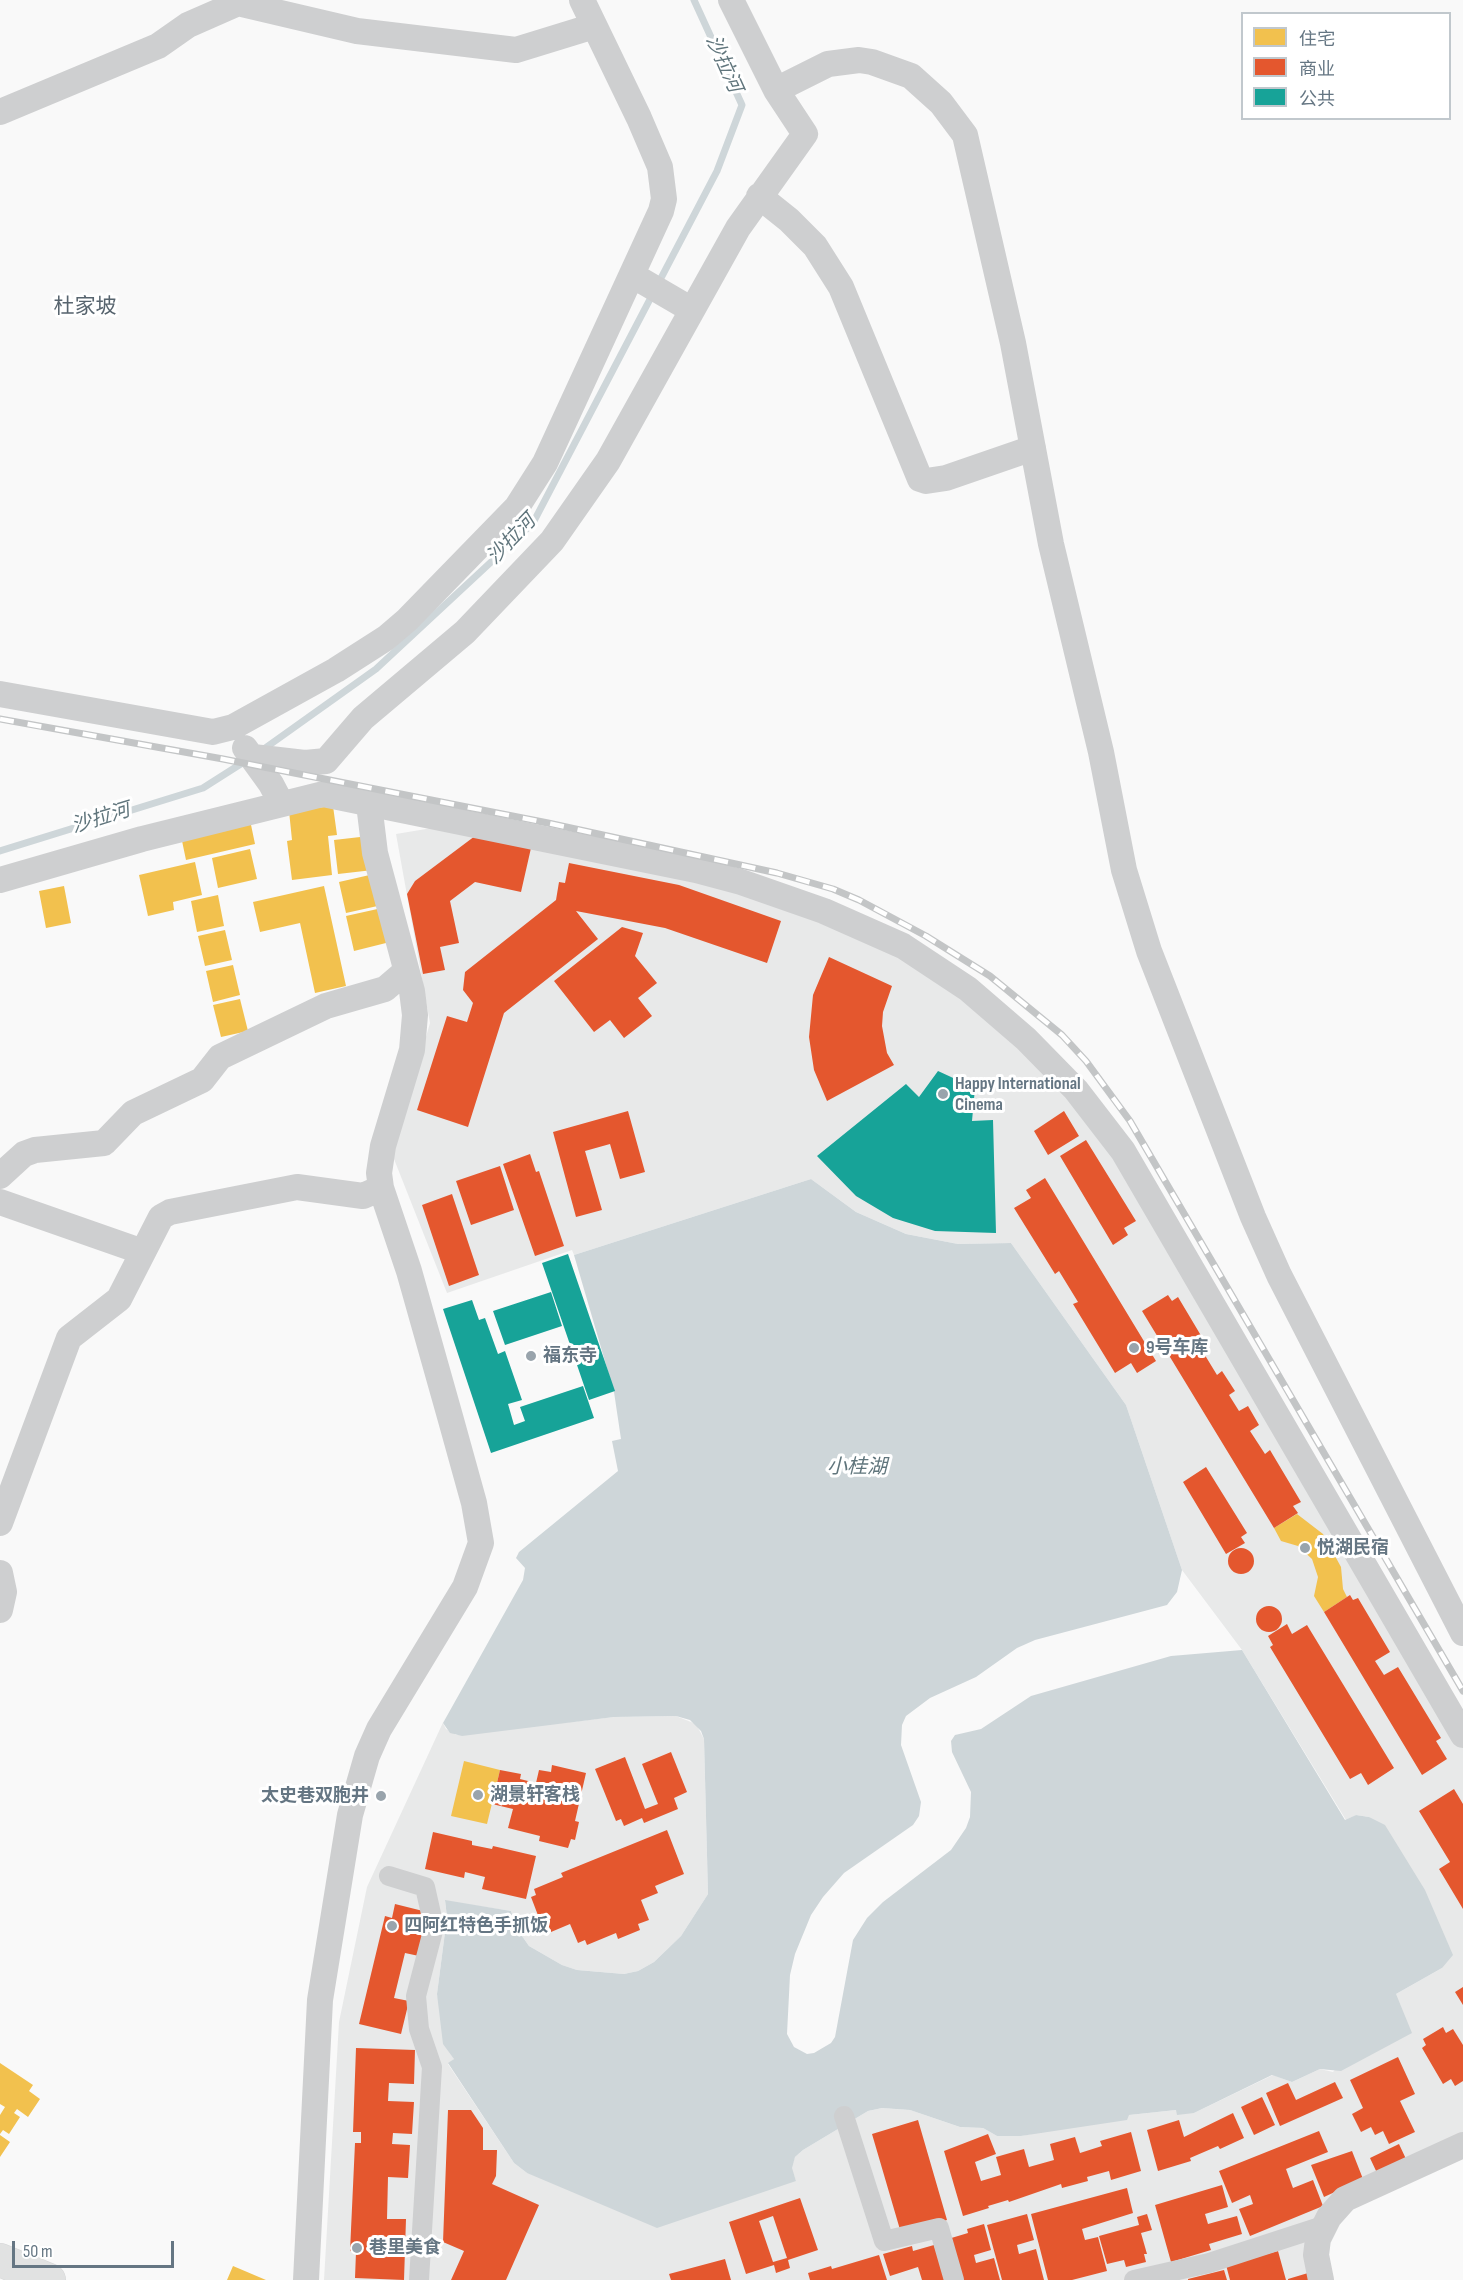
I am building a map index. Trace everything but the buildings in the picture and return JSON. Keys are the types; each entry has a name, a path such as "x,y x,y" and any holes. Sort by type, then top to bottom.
{"main road":[{"path":"0,2260 49,2280"}],"street":[{"path":"242,743 336,670 386,638 407,620 517,507 545,463 636,277 661,212 664,187 660,167 639,118 582,0"},
{"path":"0,694 213,732 305,763 326,761 363,718 465,632 552,542 608,461 688,307 759,196 805,134 776,90 731,0"},
{"path":"0,112 158,46 188,25 238,3 357,31 516,50 594,26"},
{"path":"776,90 828,64 859,60 872,62 911,76 954,118 965,135 976,172 1051,544 1101,752 1124,870 1149,951 1253,1217 1279,1275 1463,1633"},
{"path":"759,196 789,220 815,246 841,287 920,479 926,481 946,478 1033,448"},
{"path":"636,277 688,307"},
{"path":"242,743 276,794"},
{"path":"0,880 276,794 323,794 741,882 870,929 911,951 968,989 1026,1039 1076,1090 1123,1151 1463,1735"},
{"path":"306,2280 320,2000 350,1815 367,1756 379,1729 465,1587 481,1543 474,1503 452,1420 409,1271 381,1188 379,1173 383,1146 414,1033 412,991 375,853 369,804"},
{"path":"0,1176 24,1154 35,1150 104,1143 133,1113 202,1080 220,1057 264,1038 276,1029 326,1006 385,989 406,971"},
{"path":"0,1523 69,1338 119,1299 161,1217 170,1212 297,1187 363,1196 381,1188"},
{"path":"0,1202 143,1252"},
{"path":"0,1573 4,1592 0,1610"},
{"path":"389,1876 425,1887 434,1927 416,1996 420,2029 432,2067 419,2280"},
{"path":"844,2116 884,2241 939,2228 954,2280"},
{"path":"1321,2280 1316,2255 1323,2226 1345,2199 1463,2145"},
{"path":"1134,2280 1209,2263 1323,2226"}],"shaded area":[{"path":"432,828 739,888 931,970 1071,1095 1138,1187 1463,1748 1463,2132 1337,2195 1311,2280 324,2280 339,2022 367,1887 446,1716 443,1723 446,1729 456,1735 614,1717 676,1716 696,1724 704,1739 708,1894 681,1936 654,1962 638,1971 624,1974 577,1970 562,1965 529,1946 517,1929 511,1911 445,1901 447,1917 437,1994 454,2059 448,2064 514,2163 527,2173 796,2181 791,2168 795,2157 803,2150 868,2111 882,2108 910,2110 960,2127 983,2128 997,2136 1021,2136 1129,2115 1176,2110 1194,2113 1273,2075 1292,2082 1320,2069 1333,2072 1396,1994 1442,1968 1369,1817 1356,1815 1346,1820 1242,1650 1182,1570 1126,1405 1011,1243 958,1244 906,1234 856,1212 811,1179 574,1255 572,1250 447,1293 392,1154 430,1023 396,834"}],"water":[{"name":"小桂湖","path":"811,1179 856,1212 906,1234 958,1244 1011,1243 1126,1405 1182,1570 1177,1592 1167,1605 1035,1640 1017,1648 976,1677 930,1698 906,1716 902,1725 901,1745 921,1802 919,1816 913,1825 844,1873 811,1915 795,1954 790,1975 787,2034 794,2047 807,2054 814,2053 831,2043 835,2037 853,1940 867,1918 883,1902 951,1850 966,1828 970,1817 971,1792 952,1752 951,1741 955,1735 981,1729 1031,1696 1171,1656 1242,1650 1345,1820 1356,1815 1369,1817 1385,1825 1425,1890 1453,1955 1442,1968 1396,1994 1412,2033 1341,2071 1320,2069 1292,2082 1272,2075 1194,2113 1177,2115 1176,2110 1129,2115 1127,2120 1021,2136 997,2136 983,2128 960,2127 910,2110 882,2108 868,2111 795,2157 792,2168 796,2181 657,2228 527,2173 514,2163 448,2063 454,2059 443,2044 437,1994 447,1917 445,1900 511,1911 517,1929 529,1946 562,1965 577,1970 624,1974 638,1971 654,1962 681,1936 708,1894 704,1739 701,1731 690,1720 676,1716 614,1717 462,1736 450,1733 443,1723 523,1580 525,1568 516,1558 519,1552 618,1471 612,1441 621,1439 614,1392 574,1255"}],"waterway":[{"name":"沙拉河","path":"261,751 376,669 533,523 717,171 742,105 694,0"},
{"name":"沙拉河","path":"0,851 203,788 247,760"}],"railway":[{"path":"0,719 223,759 548,823 777,873 833,889 859,900 926,936 990,976 1062,1035 1086,1061 1130,1121 1463,1691"}],"place":[{"name":"Happy International Cinema","path":"943,1094"},
{"name":"9号车库","path":"1134,1348"},
{"name":"福东寺","path":"531,1356"},
{"name":"悦湖民宿","path":"1305,1548"},
{"name":"湖景轩客栈","path":"478,1795"},
{"name":"太史巷双胞井","path":"381,1796"},
{"name":"四阿红特色手抓饭","path":"392,1926"},
{"name":"巷里美食","path":"357,2248"}],"district":[{"name":"杜家坡","path":"85,308"}]}
